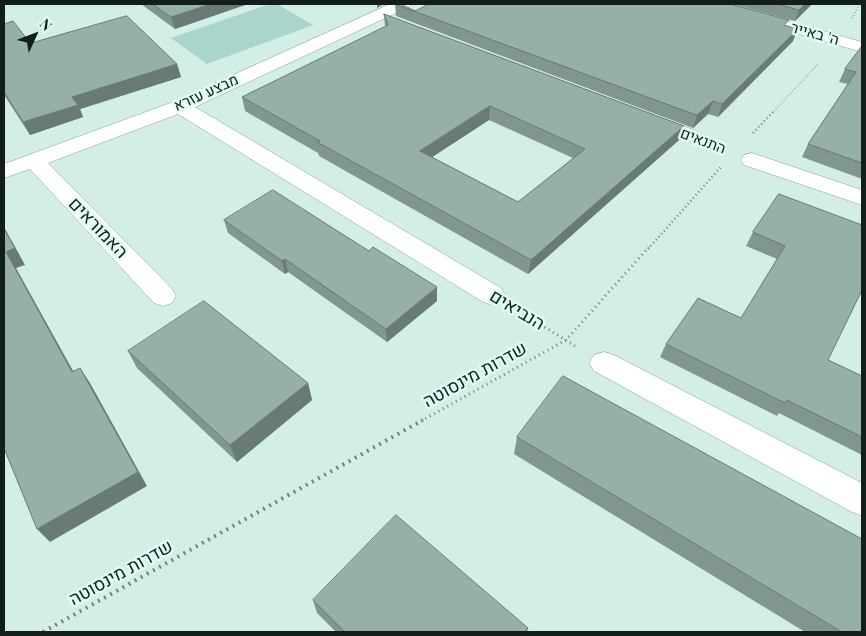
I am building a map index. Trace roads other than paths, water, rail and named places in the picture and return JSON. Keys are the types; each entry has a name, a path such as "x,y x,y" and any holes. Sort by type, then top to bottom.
{"street":[{"name":"מבצע עזרא","path":"4,170 34,161 180,106 403,4"},
{"name":"ה' באייר","path":"710,4 862,47"},
{"path":"376,16 404,27"},
{"name":"הנביאים","path":"180,106 492,295"},
{"name":"התנאים","path":"632,113 687,134"},
{"path":"743,156 862,198"},
{"name":"האמוראים","path":"34,161 163,296"},
{"path":"604,363 862,500"}]}
